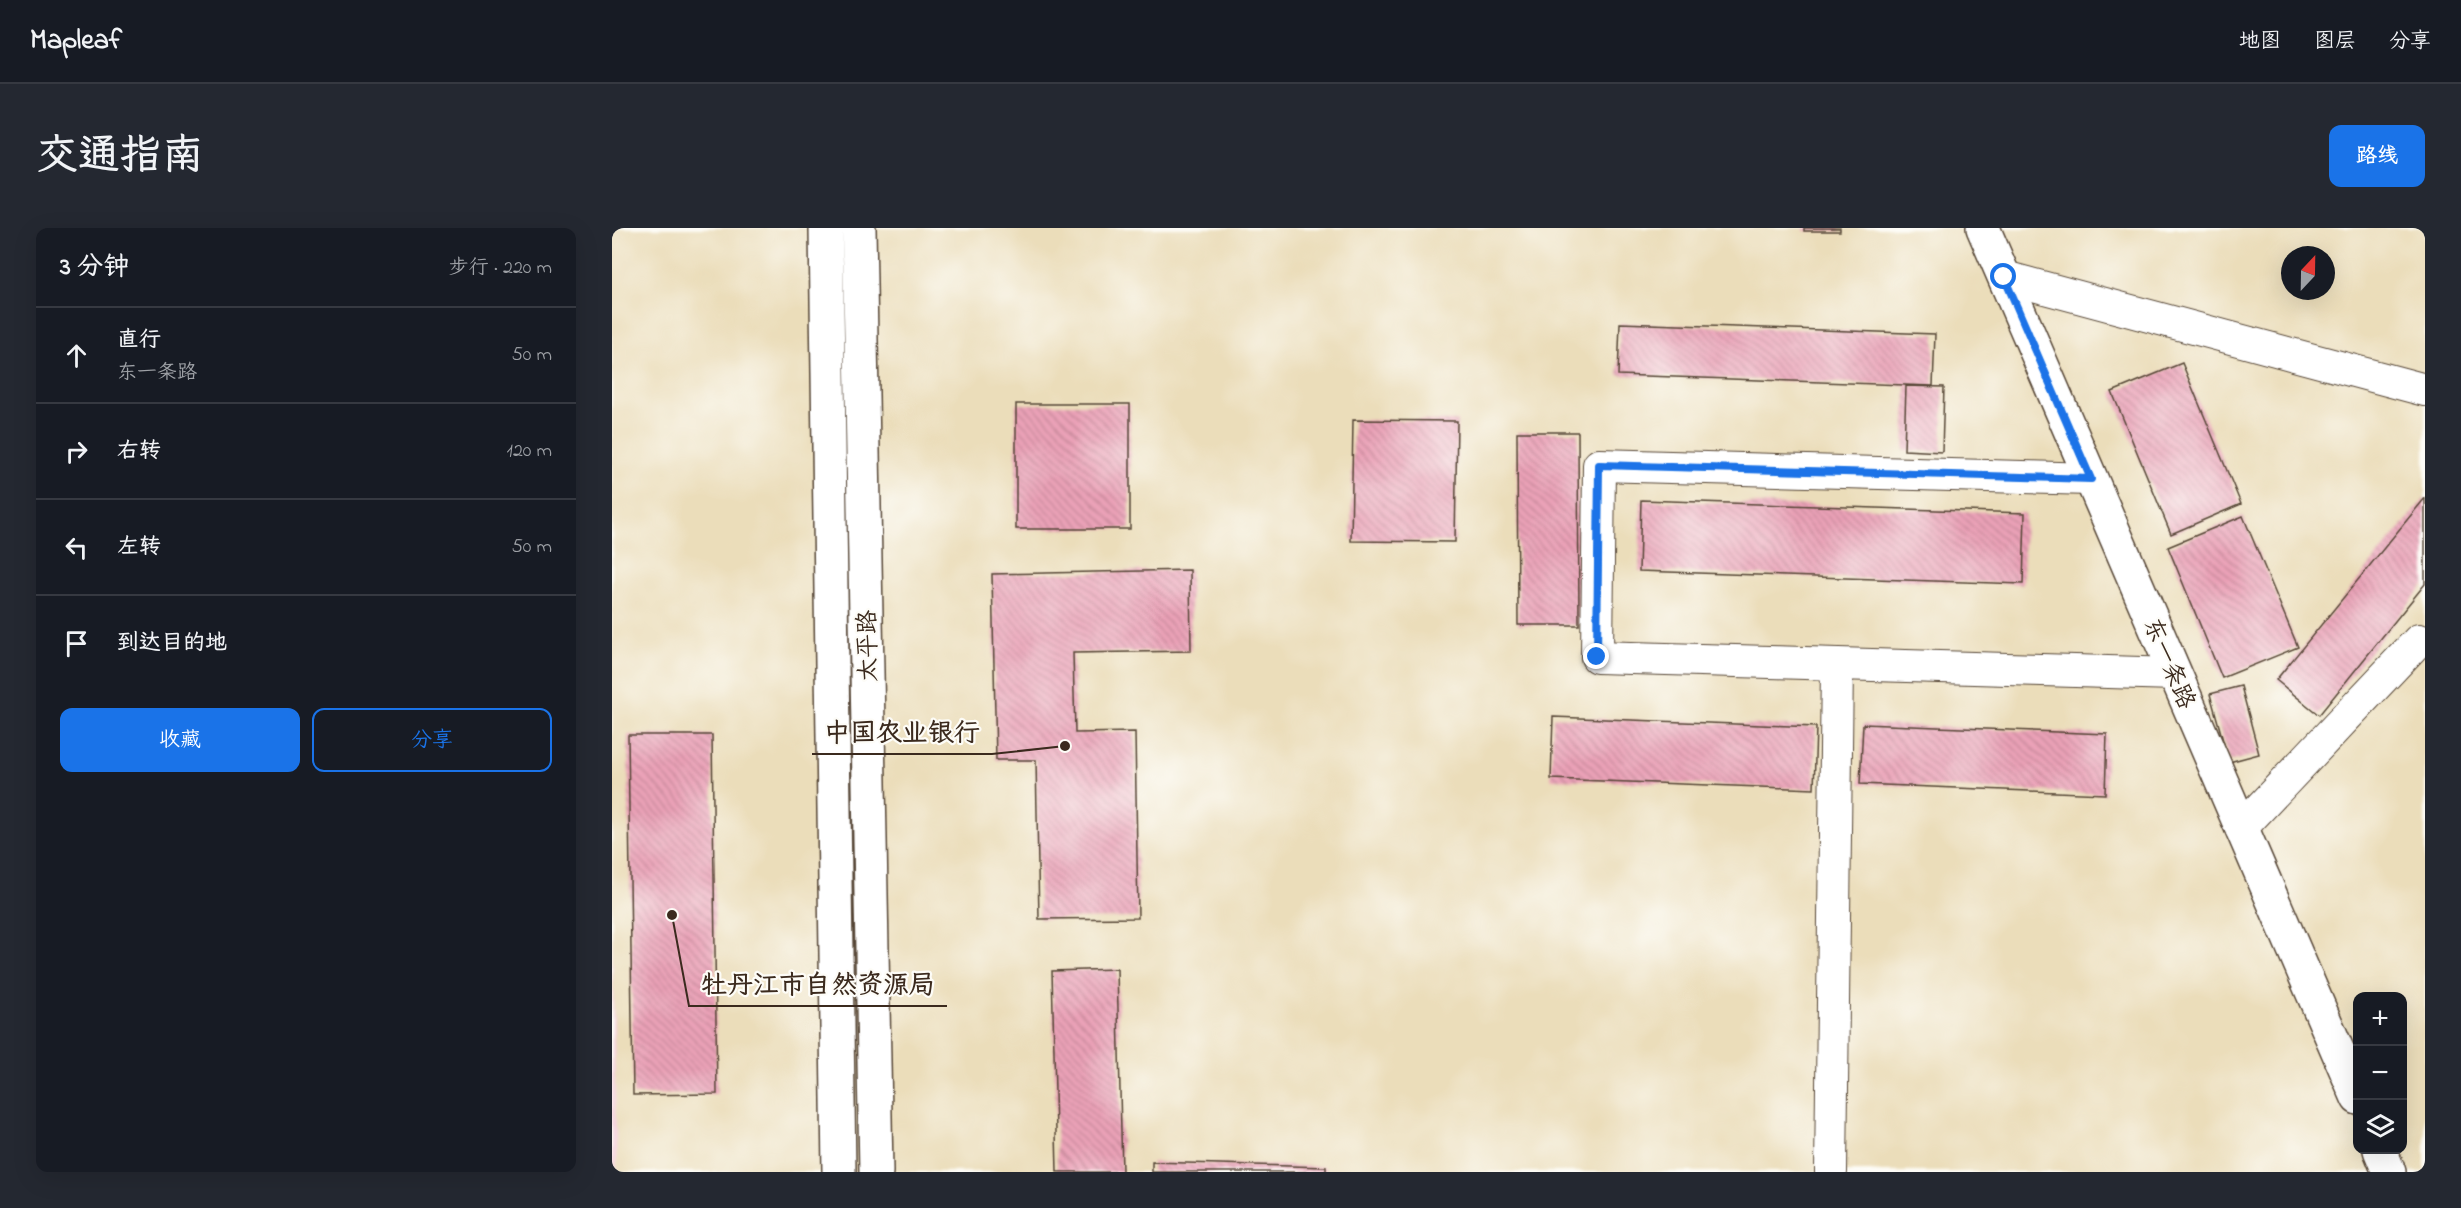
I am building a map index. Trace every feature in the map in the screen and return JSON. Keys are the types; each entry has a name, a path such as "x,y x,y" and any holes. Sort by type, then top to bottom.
{"main road":[{"name":"太平路","path":"825,228 839,1172"},
{"name":"太平路","path":"859,228 876,1172"},
{"name":"东一条路","path":"1983,228 2353,1086"},
{"path":"2382,1154 2389,1172"}],"street":[{"path":"2004,277 2425,390"},
{"path":"2091,479 1599,465 1597,657 2175,674"},
{"path":"2241,828 2419,640"},
{"path":"1831,1172 1837,664"}],"shaded area":[{"path":"612,925 617,1172 612,1172"}],"building":[{"path":"1804,228 1840,228 1840,231 1804,231"},
{"path":"1620,323 1935,334 1933,386 1618,375"},
{"path":"2182,363 2241,504 2171,534 2112,392"},
{"path":"1906,386 1944,387 1942,452 1904,450"},
{"path":"1016,404 1130,404 1130,529 1016,529"},
{"path":"1353,420 1457,421 1455,542 1351,541"},
{"path":"1517,432 1578,432 1579,625 1518,625"},
{"path":"2425,498 2425,584 2319,715 2276,680"},
{"path":"1641,500 2025,513 2023,584 1639,571"},
{"path":"2243,516 2298,647 2222,678 2168,547"},
{"path":"1190,570 1191,651 1073,653 1075,733 1135,732 1138,918 1039,919 1036,760 996,760 992,574"},
{"path":"2241,686 2259,754 2229,762 2210,694"},
{"path":"1553,717 1816,727 1814,789 1551,779"},
{"path":"1863,724 2107,734 2105,794 1860,784"},
{"path":"628,735 712,735 717,1094 633,1095"},
{"path":"1117,969 1122,1172 1057,1172 1052,971"},
{"path":"1152,1162 1326,1167 1326,1172 1152,1172"}],"place":[{"name":"中国农业银行","path":"1065,746"},
{"name":"牡丹江市自然资源局","path":"672,915"}],"route":[{"path":"1597,657 1599,465 2091,479 2004,277"}]}
